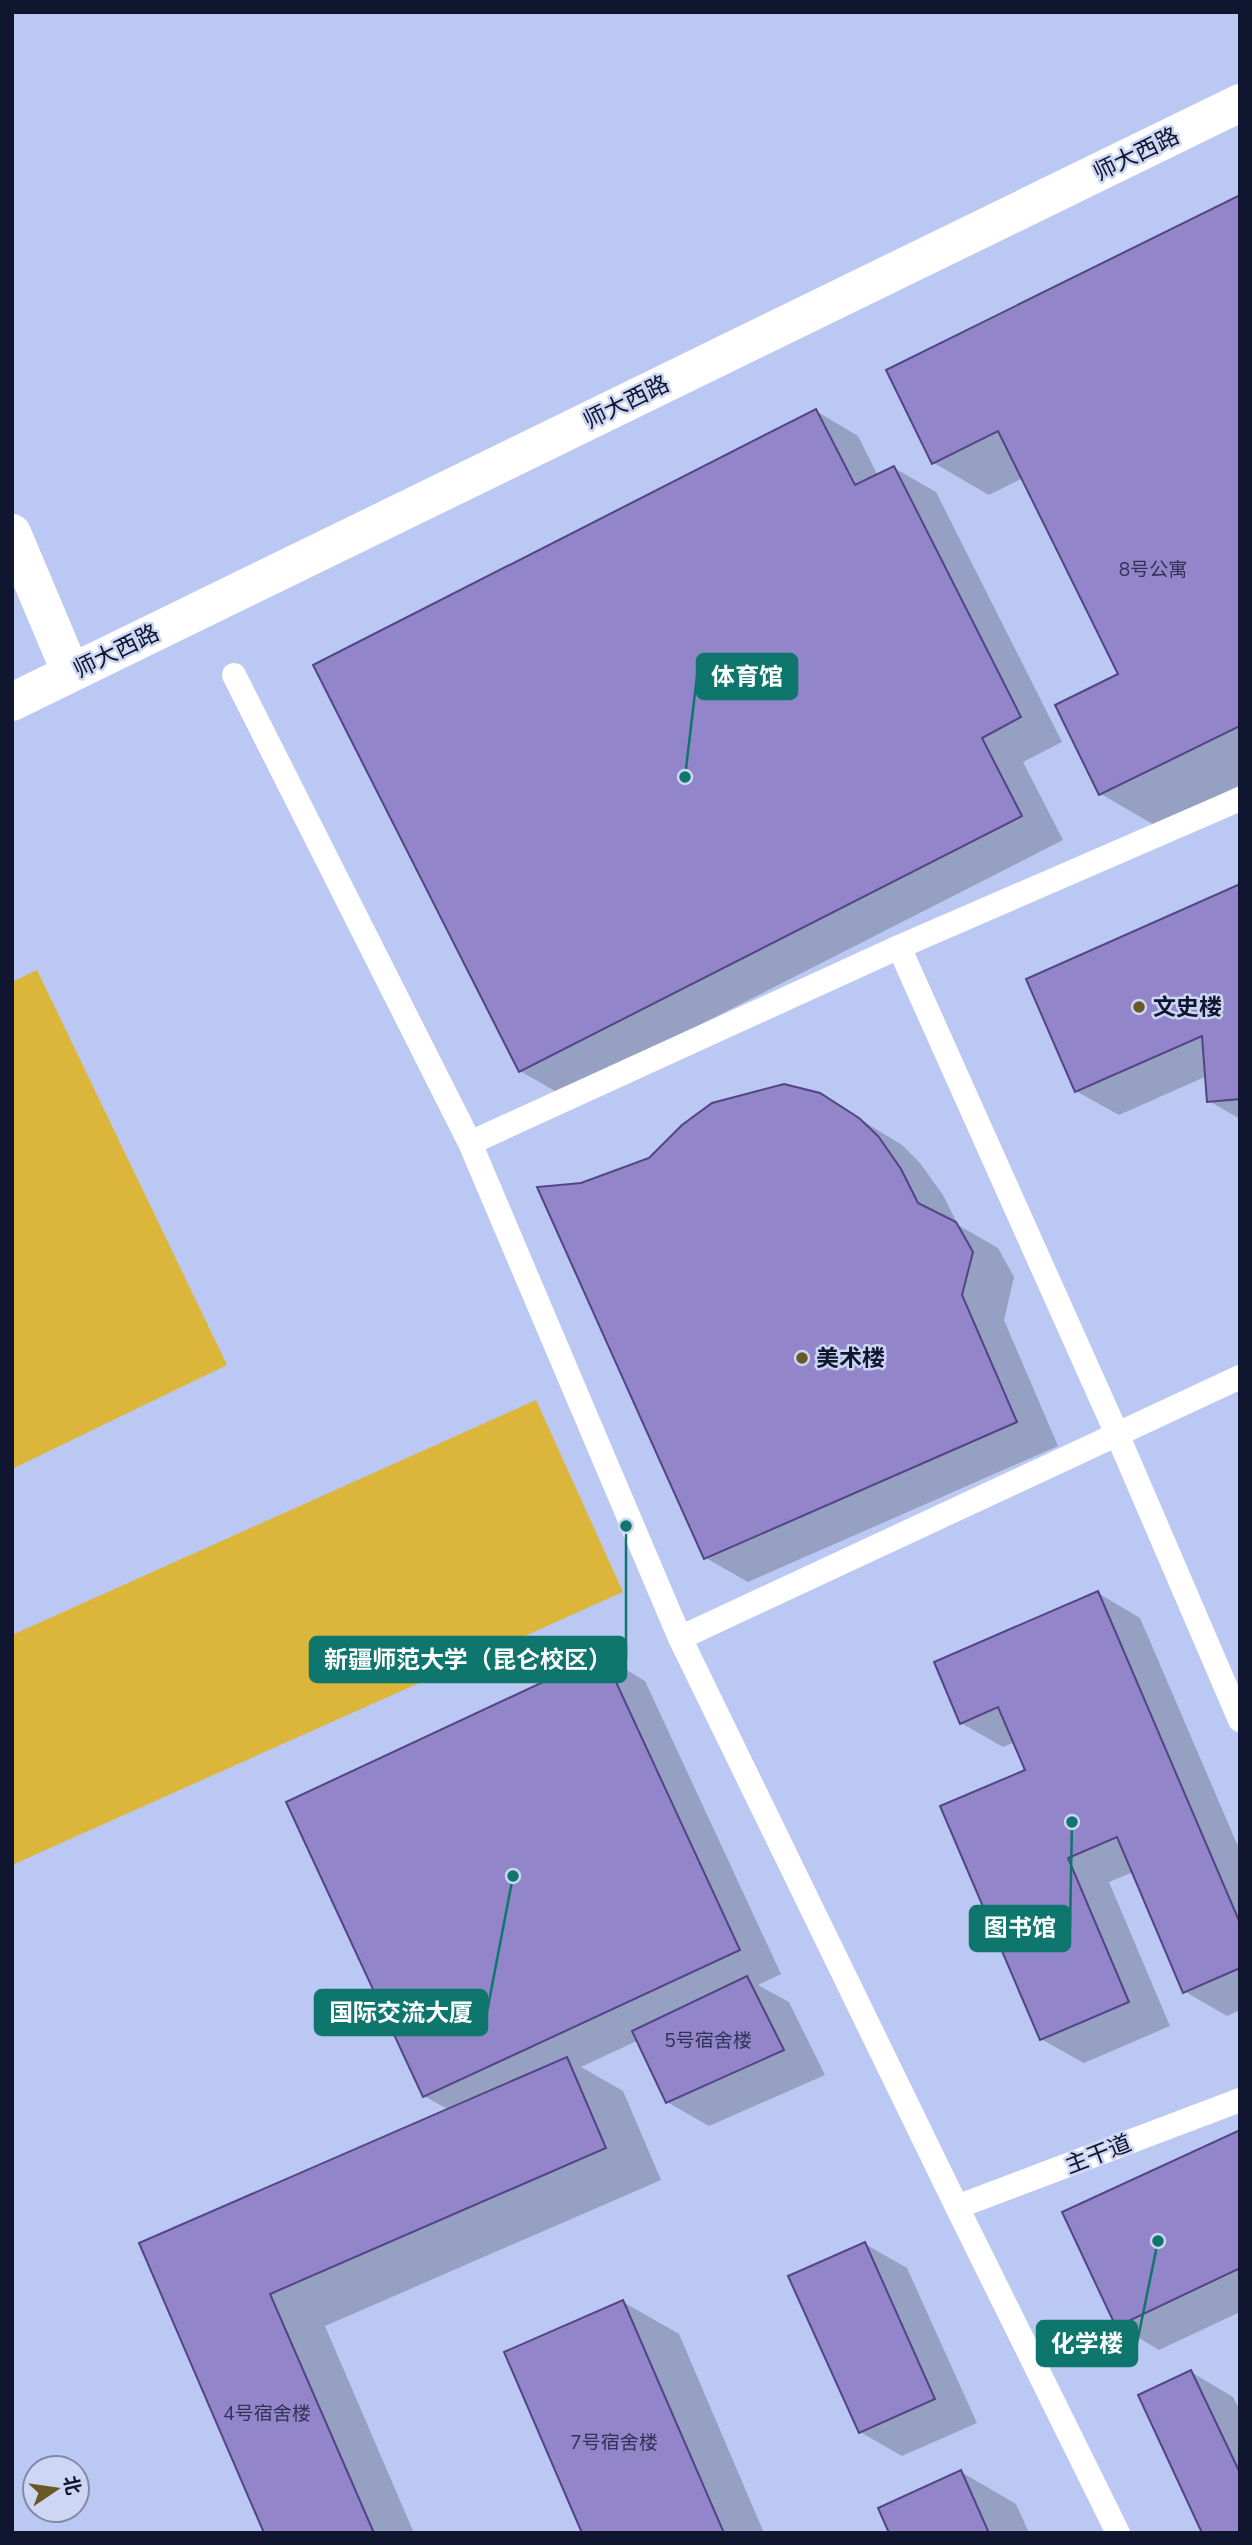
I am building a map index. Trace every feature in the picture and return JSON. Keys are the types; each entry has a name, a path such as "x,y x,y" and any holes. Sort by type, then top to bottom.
{"street":[{"name":"师大西路","path":"12,702 1240,103"},
{"path":"12,533 71,673"}],"lane":[{"path":"234,675 470,1143 680,1638 1118,2533"},
{"path":"470,1143 899,947 1240,799"},
{"path":"899,947 1117,1434 1240,1720"},
{"path":"680,1638 1240,1377"},
{"name":"主干道","path":"957,2207 1240,2100"}],"shaded area":[{"path":"37,970 227,1365 12,1469 12,982"},
{"path":"536,1400 623,1592 12,1865 12,1635"}],"building":[{"path":"1240,195 1240,726 1099,795 1055,705 1118,674 998,431 932,464 886,370"},
{"path":"816,409 855,485 894,466 1021,717 982,738 1022,816 519,1072 313,665"},
{"name":"文史楼","path":"1240,884 1240,1099 1207,1102 1202,1036 1075,1092 1026,979"},
{"name":"美术楼","path":"784,1084 820,1093 859,1118 878,1136 901,1169 918,1203 956,1222 973,1252 962,1295 1017,1422 704,1559 537,1187 581,1183 649,1158 682,1125 712,1103"},
{"path":"1098,1591 1240,1923 1240,1968 1183,1993 1117,1837 1068,1858 1129,2002 1040,2040 940,1806 1025,1770 998,1707 960,1724 934,1662"},
{"path":"603,1654 740,1950 423,2097 286,1802"},
{"path":"747,1976 784,2050 666,2103 632,2031"},
{"path":"567,2057 606,2148 270,2294 374,2533 264,2533 139,2243"},
{"path":"1240,2130 1240,2273 1238,2269 1116,2327 1062,2212"},
{"path":"865,2242 935,2399 859,2433 788,2276"},
{"path":"623,2300 724,2533 582,2533 504,2352"},
{"path":"1191,2370 1240,2473 1240,2533 1202,2533 1138,2395"},
{"path":"961,2470 989,2533 889,2533 878,2508"}],"place":[{"name":"体育馆","path":"685,777"},
{"name":"文史楼","path":"1139,1007"},
{"name":"美术楼","path":"802,1358"},
{"name":"新疆师范大学（昆仑校区）","path":"626,1526"},
{"name":"图书馆","path":"1072,1822"},
{"name":"国际交流大厦","path":"513,1876"},
{"name":"化学楼","path":"1158,2241"}]}
